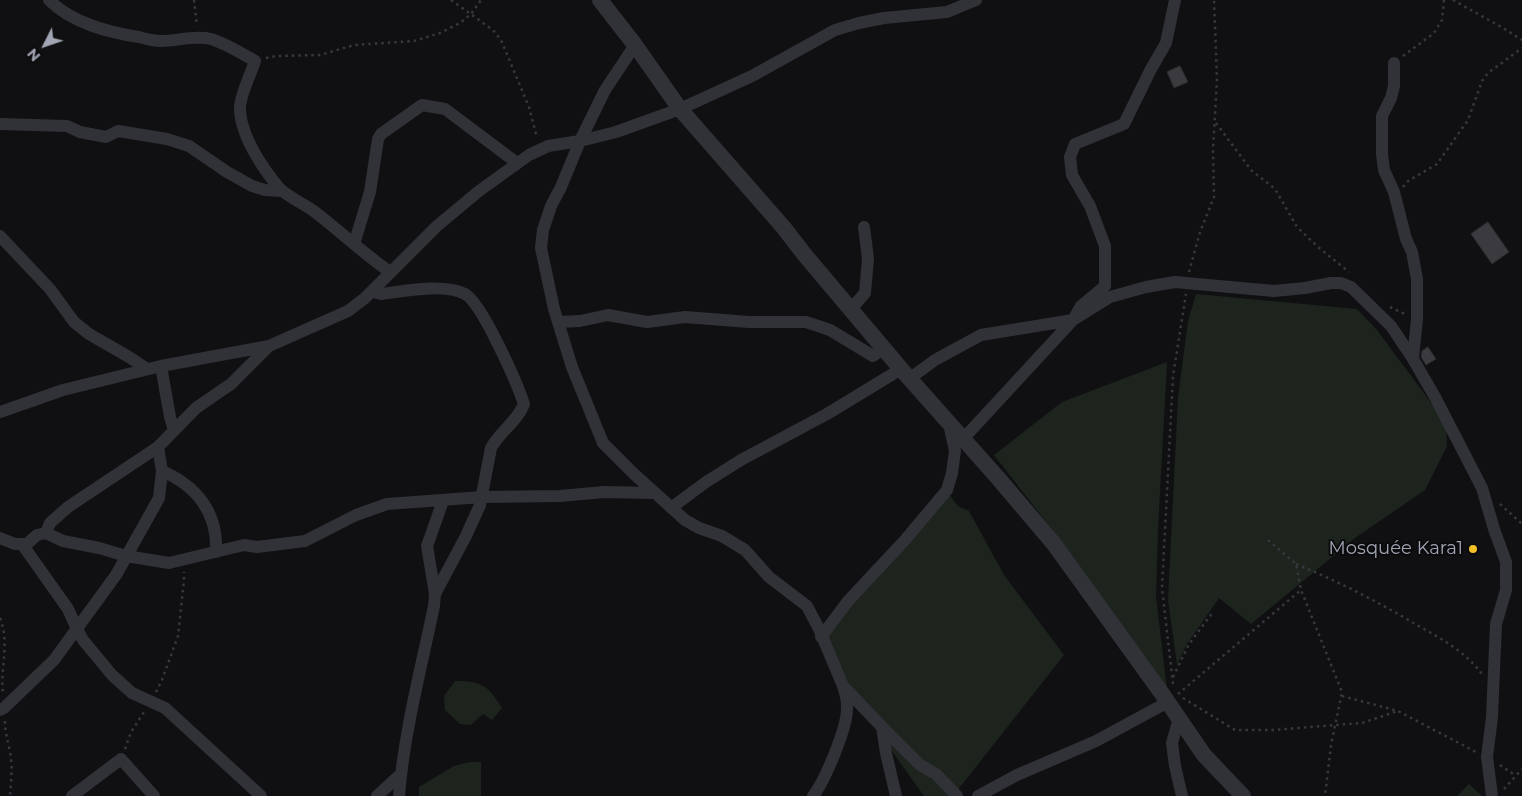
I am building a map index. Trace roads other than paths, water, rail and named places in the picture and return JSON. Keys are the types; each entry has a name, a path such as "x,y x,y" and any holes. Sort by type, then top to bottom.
{"street":[{"path":"46,0 80,22 123,34 160,41 209,39 229,46 255,61 240,106 246,136 260,160 282,191 315,212 390,272"},
{"path":"600,0 635,45 680,109 723,156 905,374 1054,544 1172,698 1179,718 1204,755 1243,796"},
{"path":"0,412 63,390 147,369 269,346 348,311 374,289 444,220 479,191 517,164 548,146 580,141 616,132 680,109 752,76 835,30 859,23 947,12 976,0"},
{"path":"963,439 1073,320 1081,306 1106,286 1105,246 1090,206 1072,175 1070,157 1075,144 1124,124 1166,43 1175,0"},
{"path":"635,45 605,90 551,206 543,230 541,248 558,322 572,367 603,443 654,493 685,520 699,528 722,536 744,550 769,577 807,606 819,629 843,686 848,708 826,772 813,796"},
{"path":"1394,63 1394,86 1391,98 1382,116 1381,140 1384,170 1397,202 1406,239 1412,252 1415,270 1417,319 1413,358"},
{"path":"354,244 370,192 378,139 381,134 422,105 445,109 517,164"},
{"path":"0,124 67,126 80,132 102,136 109,136 118,131 167,139 189,146 227,172 252,186 265,190 282,191"},
{"path":"851,309 865,293 868,259 864,227"},
{"path":"0,236 50,289 74,322 89,334 147,369"},
{"path":"671,508 706,482 741,460 981,335 1073,320 1110,297 1146,287 1175,282 1274,291 1341,282 1351,287 1392,326 1413,358 1482,488 1506,562 1506,590 1496,624 1493,701 1487,757 1492,796"},
{"path":"374,289 377,293 382,294 415,288 452,289 467,294 482,313 513,376 524,404 520,413 495,440 491,448 482,497 466,536 435,594"},
{"path":"558,322 580,321 608,315 648,322 685,317 749,322 806,322 830,330 873,356 884,348"},
{"path":"46,533 50,524 68,507 158,447 196,408 231,384 269,346"},
{"path":"162,366 170,417 174,430"},
{"path":"821,637 848,601 905,540 947,490 955,451 949,424"},
{"path":"0,710 54,660 116,575 159,498 162,471 158,447"},
{"path":"162,471 179,478 192,488 201,501 215,524 217,537 216,552"},
{"path":"0,538 15,544 27,544 37,535 46,533 62,541 99,548 126,556 169,563 244,545 258,547 304,541 362,512 387,504 482,497 560,496 604,492 654,493"},
{"path":"399,796 413,703 434,606 435,594 427,546 443,501"},
{"path":"22,544 68,609 83,640 112,675 132,693 165,708 261,796"},
{"path":"843,686 920,765 936,774 957,796"},
{"path":"978,796 1017,775 1096,740 1172,698"},
{"path":"1179,718 1172,743 1182,796"},
{"path":"882,727 896,796"},
{"path":"72,796 121,759 154,796"},
{"path":"378,796 401,774"}],"place":[{"name":"Mosquée Kara1","path":"1473,549"}]}
